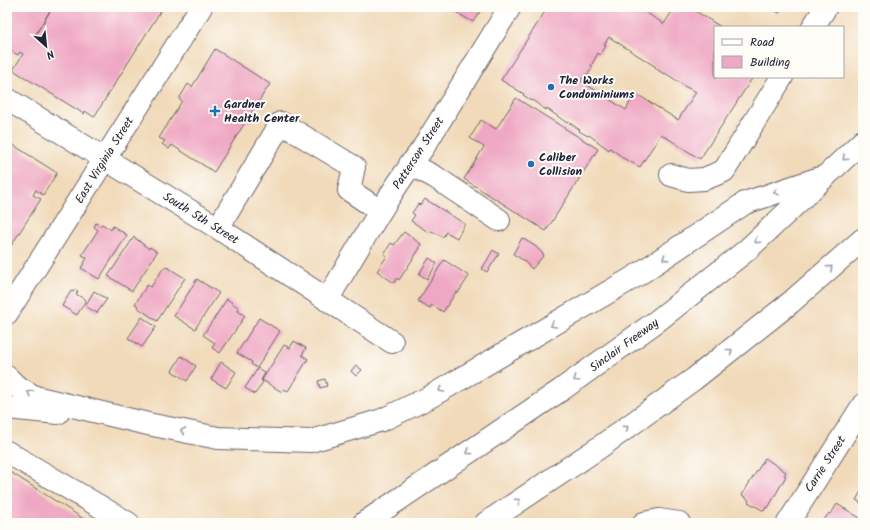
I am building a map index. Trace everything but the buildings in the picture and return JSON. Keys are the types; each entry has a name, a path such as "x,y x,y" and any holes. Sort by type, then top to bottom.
{"main road":[{"name":"East Virginia Street","path":"7,313 201,7"},
{"name":"Patterson Street","path":"327,300 380,211 410,164 423,148 510,7"},
{"path":"814,26 826,7"},
{"path":"671,176 688,180 704,179 724,170 781,78"},
{"name":"South 5th Street","path":"7,99 218,228 392,342"},
{"path":"218,228 281,123 354,167 349,190 380,211"},
{"name":"Sinclair Freeway","path":"364,523 561,390 658,321 747,250 863,141"},
{"path":"410,164 435,177 499,220"},
{"path":"7,377 16,386 35,396 148,424 218,438 311,441 382,420 428,398 636,276 745,203 826,176"},
{"path":"486,523 600,447 694,379 790,304 863,239"},
{"name":"Carrie Street","path":"788,523 863,405"},
{"path":"7,408 148,424"},
{"path":"7,452 128,523"}],"place":[{"name":"The Works Condominiums","path":"551,87"},
{"name":"Gardner Health Center","path":"215,111"},
{"name":"Caliber Collision","path":"531,164"}]}
